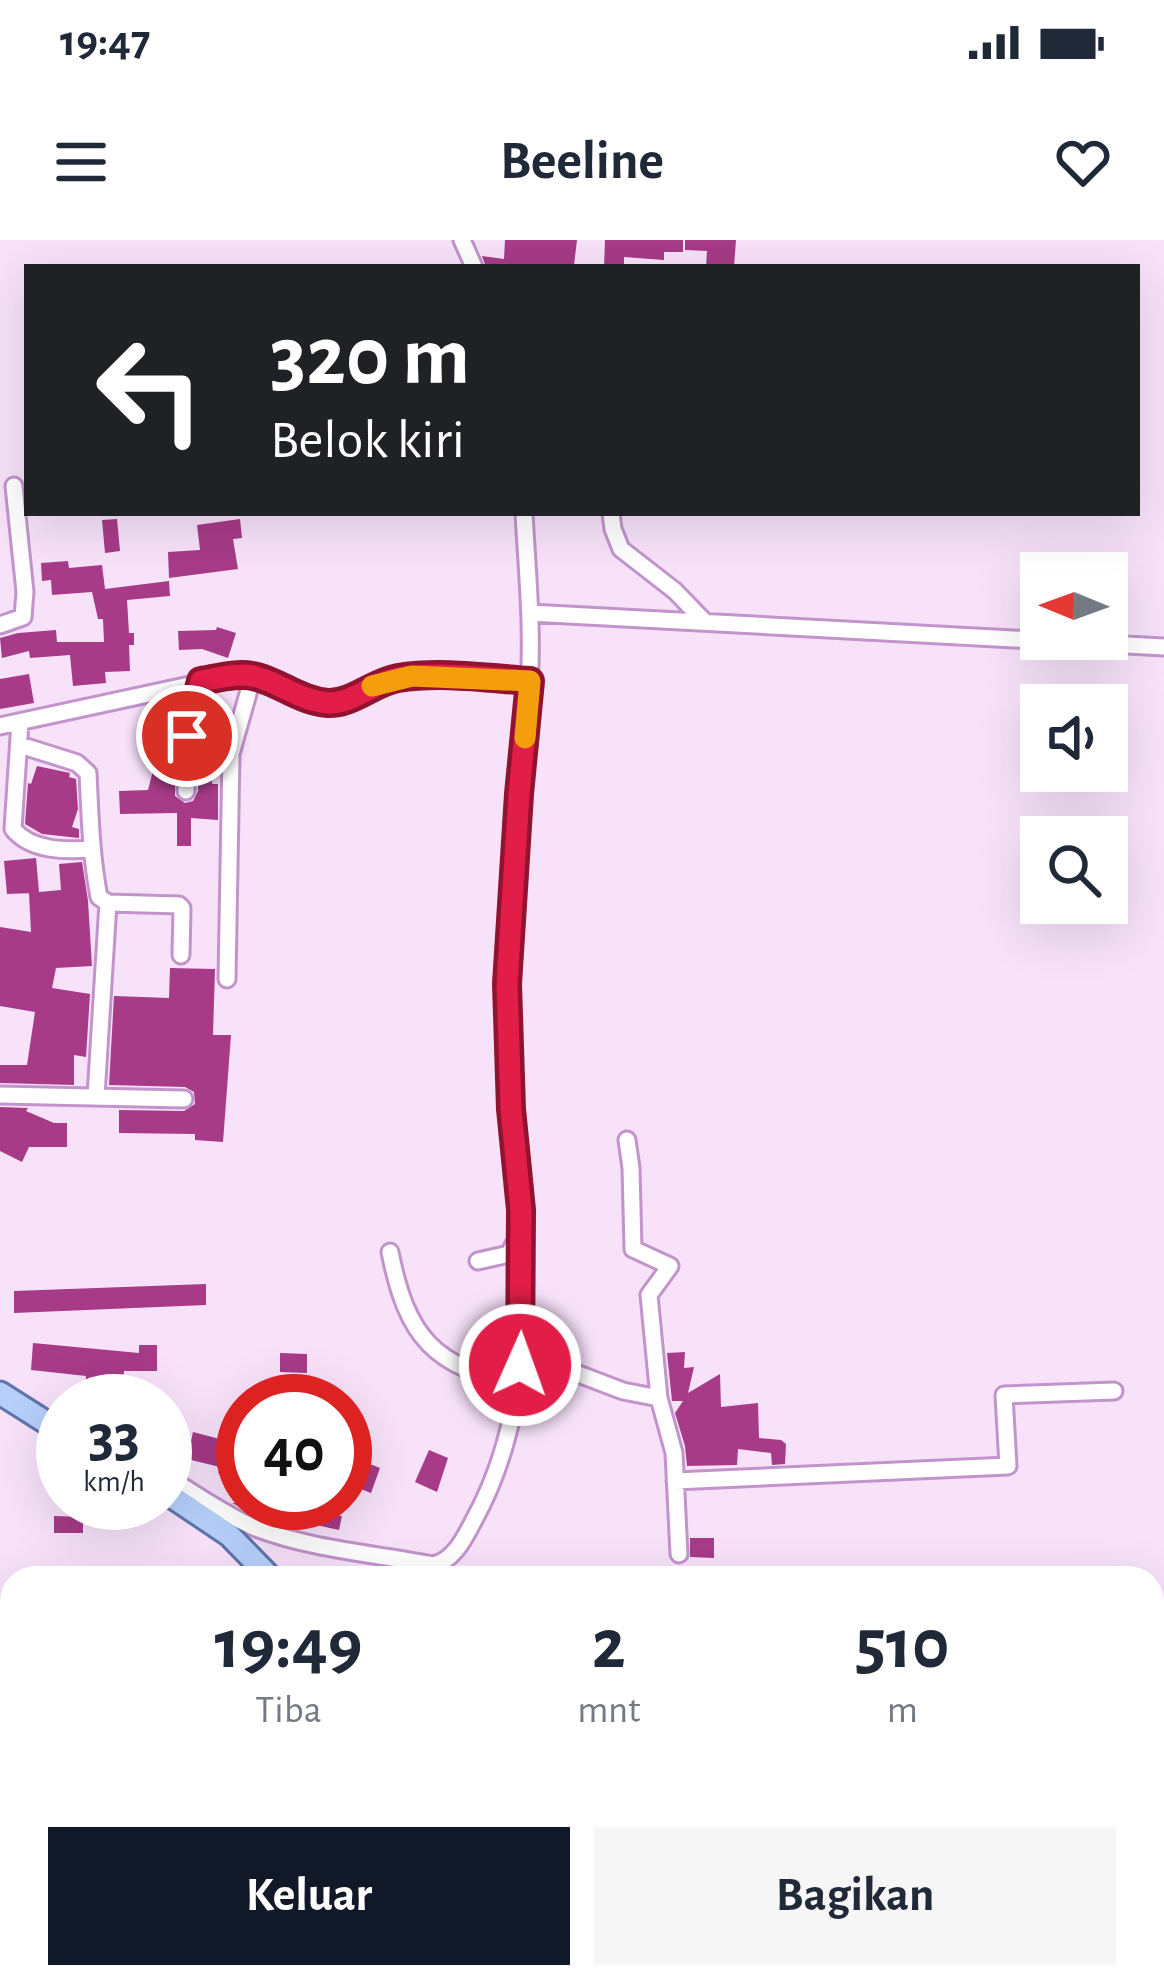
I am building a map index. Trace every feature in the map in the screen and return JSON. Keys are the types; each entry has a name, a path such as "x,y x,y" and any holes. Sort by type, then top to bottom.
{"main road":[{"path":"0,1393 36,1414"},
{"path":"192,1508 229,1535 259,1566"}],"street":[{"path":"0,625 23,617 25,592 14,486"},
{"path":"192,1492 251,1526 283,1537 429,1564 442,1563 464,1538 496,1473 513,1422 520,1365 521,1210 511,1109 507,984 530,681 524,516"},
{"path":"611,516 621,549 675,591 704,622"},
{"path":"530,613 1164,646"},
{"path":"0,726 201,681 253,676 326,703 352,697 380,682 412,676 530,681"},
{"path":"227,979 231,754 253,676"},
{"path":"186,791 187,736 201,681"},
{"path":"20,722 13,829 17,836 59,851 92,849"},
{"path":"20,746 84,766 99,897 108,903 178,905 182,908 181,955"},
{"path":"96,1096 108,903"},
{"path":"0,1095 184,1099"},
{"path":"626,1140 633,1249 670,1266 649,1295 659,1397 674,1454 679,1554"},
{"path":"478,1261 509,1255 521,1240"},
{"path":"390,1252 404,1301 429,1347 471,1370 519,1384"},
{"path":"520,1365 568,1370 623,1391 659,1397"},
{"path":"675,1481 1008,1466 1004,1395 1114,1391"}],"building":[{"path":"505,240 577,240 574,264 485,264 482,256 504,259"},
{"path":"605,240 683,240 683,252 664,252 664,260 624,257 624,264 604,264"},
{"path":"685,240 736,240 734,264 706,264 707,251 685,250"},
{"path":"117,519 120,551 105,553 102,520"},
{"path":"240,519 242,538 233,539 238,569 169,578 168,552 200,550 197,525"},
{"path":"68,561 69,568 102,565 105,589 169,581 170,596 127,600 129,633 134,633 134,645 129,645 130,671 105,672 106,683 73,686 70,655 30,658 29,651 2,658 0,638 18,633 56,630 57,642 104,642 103,619 98,619 92,592 52,595 51,580 42,581 41,563"},
{"path":"217,627 236,633 228,658 202,649 179,650 178,631"},
{"path":"29,674 34,703 0,709 0,679"},
{"path":"203,723 210,725 204,743 214,747 212,784 218,784 218,820 191,818 191,846 177,846 177,813 120,814 119,791 148,790 155,747 175,749 175,796 185,803 193,801 198,791"},
{"path":"37,766 70,773 76,779 78,809 72,827 79,829 79,838 42,834 25,824 28,783"},
{"path":"36,858 39,892 61,890 59,864 82,862 92,966 56,968 52,988 90,994 86,1057 74,1055 74,1085 0,1083 0,1065 27,1065 35,1012 0,1006 0,927 31,932 29,893 7,894 4,861"},
{"path":"170,968 215,969 213,1035 231,1035 223,1142 195,1140 195,1134 119,1133 119,1110 184,1111 195,1104 194,1092 185,1087 109,1085 114,996 169,998"},
{"path":"0,1107 28,1108 26,1111 54,1123 67,1123 67,1147 29,1147 22,1162 0,1151"},
{"path":"206,1284 206,1305 14,1313 14,1291"},
{"path":"33,1343 139,1353 139,1345 157,1345 157,1371 68,1374 31,1370"},
{"path":"685,1352 684,1368 694,1367 688,1393 720,1374 721,1407 758,1403 759,1438 786,1444 785,1464 772,1465 771,1453 738,1449 737,1465 687,1466 675,1413 683,1401 672,1401 667,1353"},
{"path":"280,1353 307,1354 307,1373 280,1372"},
{"path":"193,1432 216,1438 216,1466 192,1460"},
{"path":"429,1450 448,1458 437,1492 415,1482"},
{"path":"372,1465 380,1468 372,1490"},
{"path":"690,1538 714,1538 714,1558 690,1557"}],"slow traffic":[{"path":"372,686 412,676 530,681 525,738"}],"route":[{"path":"187,736 201,681 227,676 253,676 326,703 352,697 380,682 412,676 530,681 507,984 511,1109 521,1210 520,1365"}]}
